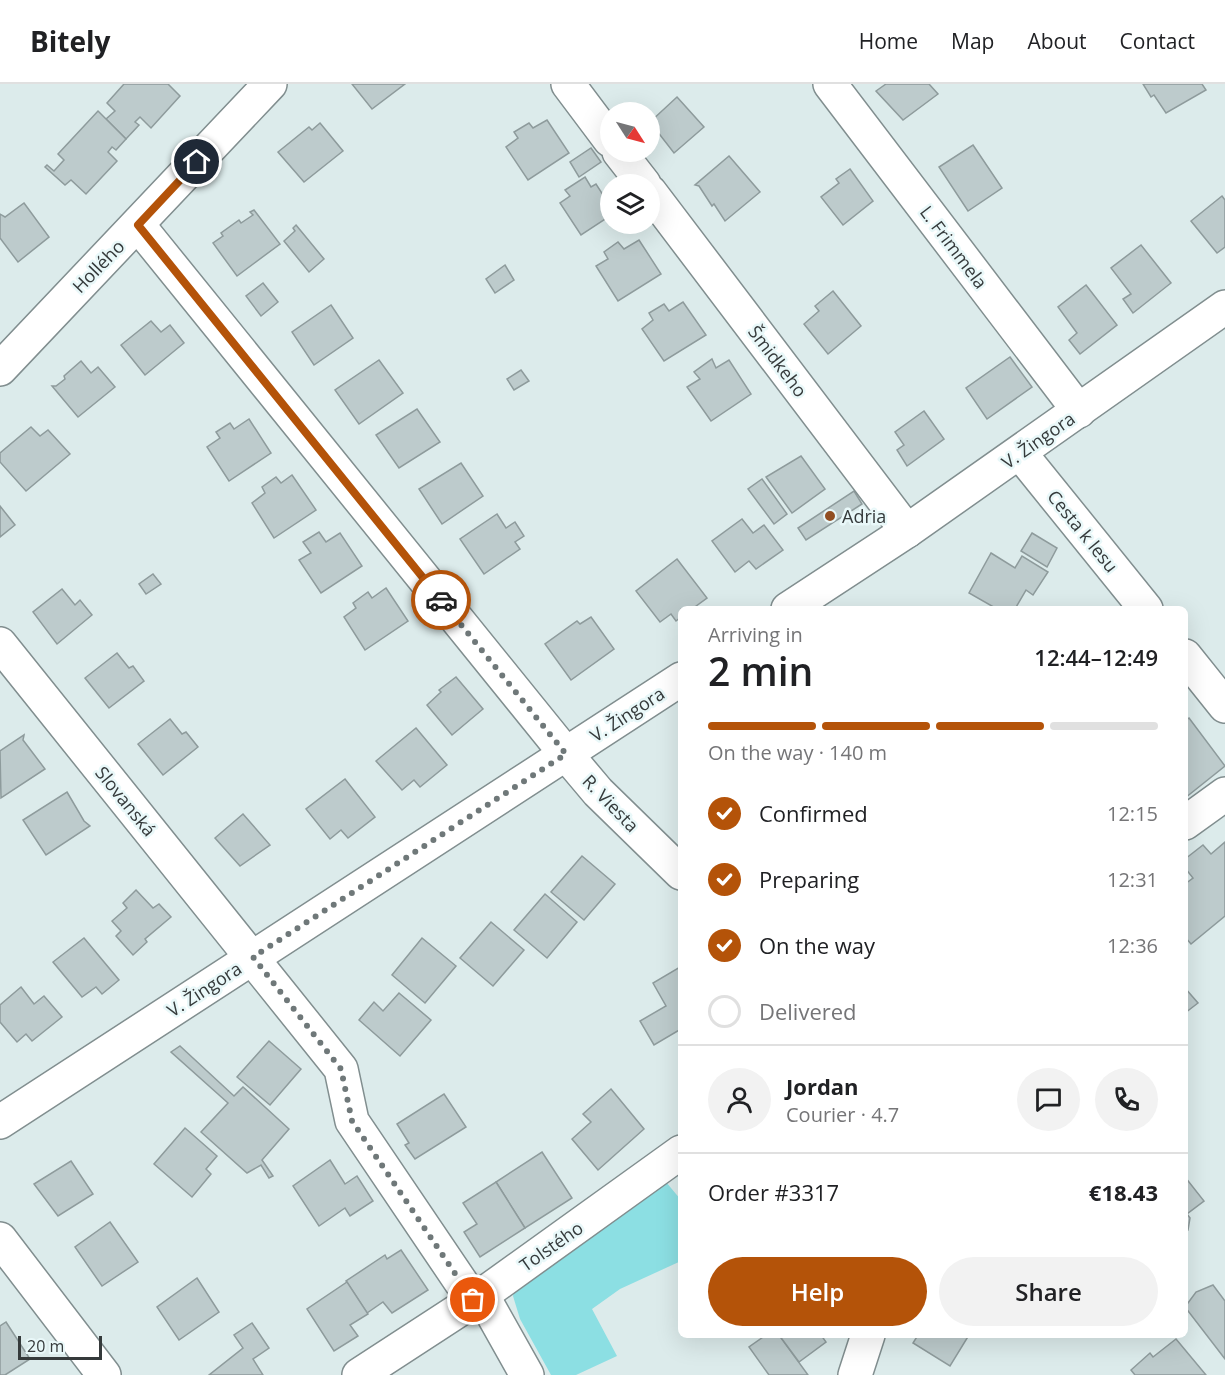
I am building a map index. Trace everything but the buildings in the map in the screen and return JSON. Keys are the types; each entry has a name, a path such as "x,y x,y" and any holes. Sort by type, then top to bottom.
{"street":[{"name":"Hollého","path":"0,369 270,84"},
{"path":"568,84 600,127"},
{"name":"L. Frimmela","path":"830,84 1079,411"},
{"path":"627,162 636,174"},
{"name":"Šmidkeho","path":"660,205 907,531"},
{"name":"R. Viesta","path":"138,225 566,754 598,792 678,870"},
{"name":"V. Žingora","path":"794,606 1020,453 1225,307"},
{"name":"Cesta k lesu","path":"1020,453 1144,606"},
{"name":"Slovanská","path":"0,644 341,1069 352,1121 478,1298 527,1375"},
{"path":"1188,660 1225,706"},
{"name":"V. Žingora","path":"0,1122 678,681"},
{"path":"1188,821 1225,794"},
{"name":"Tolstého","path":"359,1375 478,1298 678,1154"},
{"path":"0,1239 104,1375"},
{"path":"855,1375 867,1338"}],"shaded area":[{"path":"666,1182 678,1196 678,1262 620,1289 592,1309 617,1356 576,1375 551,1375 520,1319 513,1296 517,1279"}],"way so far":[{"path":"441,600 566,754 253,957 341,1069 352,1121 473,1300"}],"place":[{"name":"Adria","path":"830,516"}],"route":[{"path":"197,162 138,225 441,600"}]}
